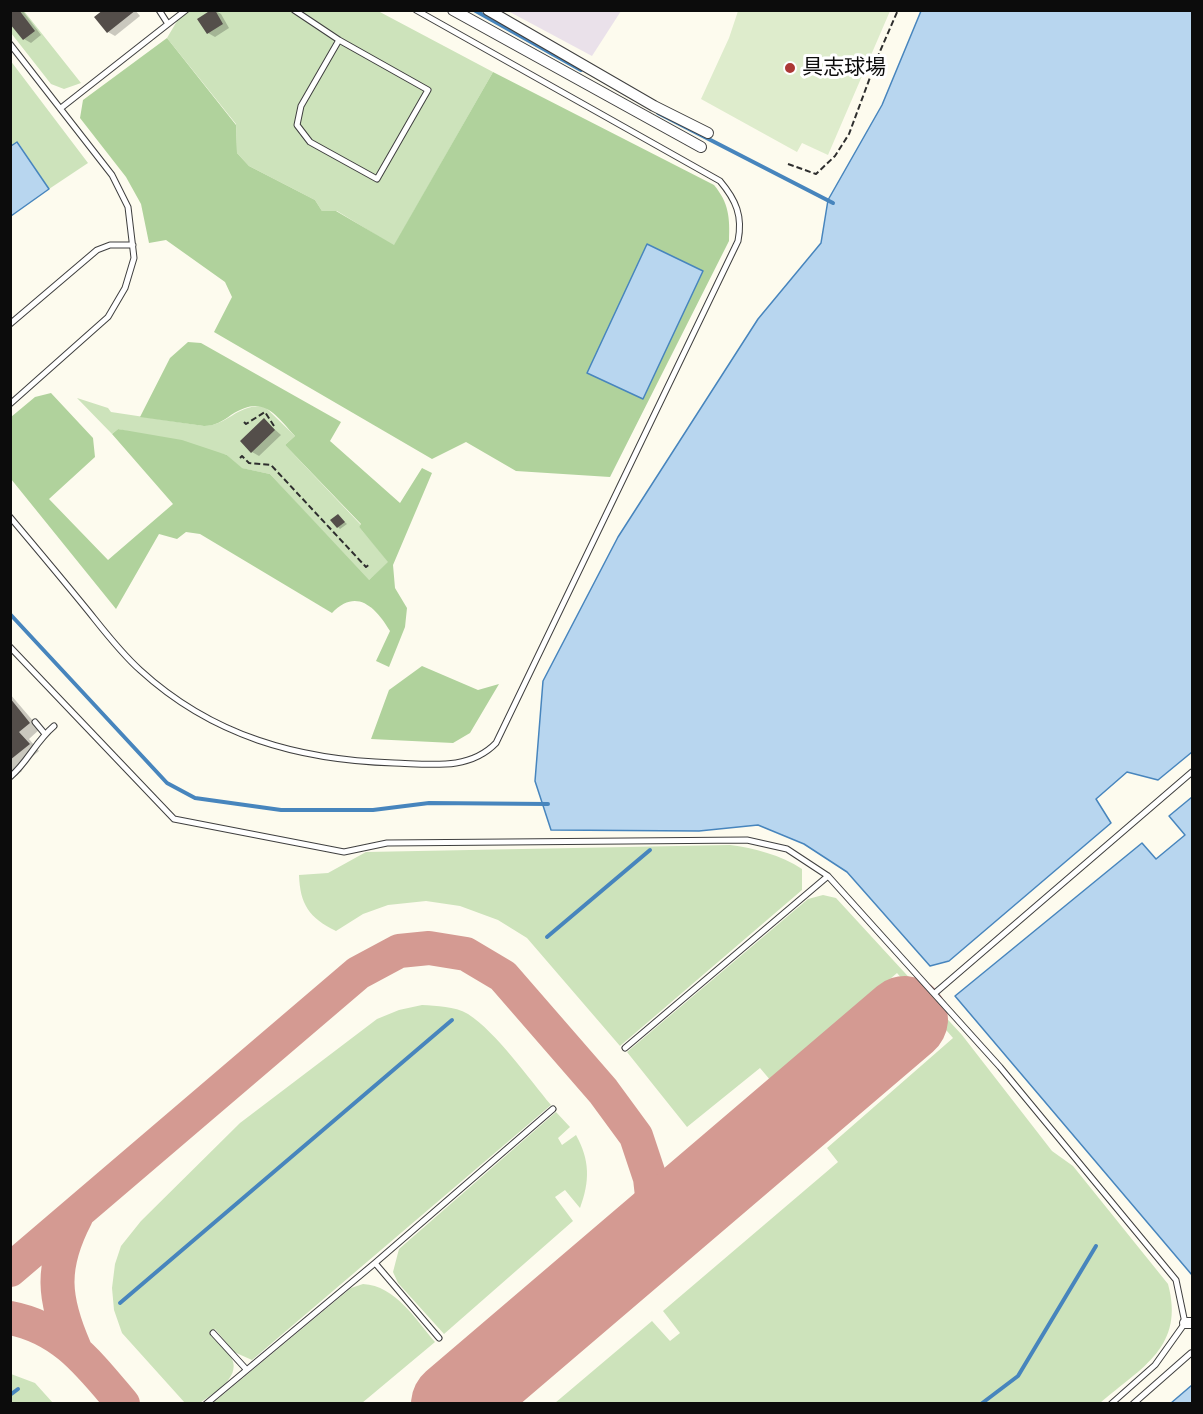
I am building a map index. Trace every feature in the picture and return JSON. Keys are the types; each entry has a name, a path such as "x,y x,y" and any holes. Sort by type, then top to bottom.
{"street":[{"path":"453,10 701,147"},
{"path":"489,10 654,106 708,133"}],"lane":[{"path":"159,10 168,24"},
{"path":"61,108 186,10"},
{"path":"294,10 339,40 428,90 377,179 310,142 297,125 301,106 339,40"},
{"path":"10,518 139,669 171,696 227,729 300,754 353,762 456,764 487,752 496,743 738,241 741,226 733,196 720,181 416,10"},
{"path":"10,44 112,175 128,207 134,258 125,288 108,317 10,404"},
{"path":"10,324 97,250 110,245 133,245"},
{"path":"10,647 174,819 345,852 387,843 747,840 788,849 828,876 1000,1067 1176,1280 1189,1323 1155,1365 1110,1404"},
{"path":"35,722 45,734"},
{"path":"10,777 21,767 37,741 54,726"},
{"path":"934,993 1192,772"},
{"path":"625,1048 828,876"},
{"path":"206,1404 375,1263 553,1108"},
{"path":"375,1263 439,1338"},
{"path":"213,1333 246,1369"},
{"path":"1133,1404 1191,1353"}],"path":[{"path":"788,164 816,174 835,156 849,134 898,10"},
{"path":"244,422 246,424 265,412 274,426"},
{"path":"240,458 242,456 249,463 271,465 366,567 370,564"}],"shaded area":[{"path":"508,11 621,11 592,56"}],"green space":[{"path":"11,11 24,11 81,83 64,89 51,84 11,33"},
{"path":"183,11 378,11 493,72 394,246 337,211 322,211 315,200 249,166 237,153 236,124 167,38"},
{"name":"具志球場","path":"738,11 890,11 828,155 802,143 797,152 701,99 729,38"},
{"path":"167,38 236,125 237,153 249,166 315,200 322,211 336,211 394,245 493,72 714,185 728,211 729,241 610,477 516,471 466,442 432,459 214,332 232,297 225,282 166,240 149,243 141,204 126,177 80,118 83,100"},
{"path":"10,60 88,163 49,189 18,142 11,146"},
{"path":"188,342 201,343 341,422 330,441 400,503 422,468 432,473 393,565 395,588 407,608 405,627 389,667 376,661 390,631 378,614 364,603 349,602 332,613 200,534 186,532 177,539 159,534 116,609 11,479 11,417 35,397 51,393 93,438 95,457 49,499 108,560 173,504 112,434 118,429 182,440 227,455 242,468 270,474 369,580 388,562 359,527 361,524 285,445 295,436 267,409 252,406 242,409 219,423 204,426 140,417 170,358"},
{"path":"77,398 108,408 111,412 204,426 213,425 246,409 264,406 295,436 285,445 361,525 359,527 389,562 368,581 270,474 241,468 227,455 118,429 112,434"},
{"path":"422,666 478,690 499,684 470,733 453,743 371,739 389,690"},
{"path":"730,845 767,853 802,869 802,890 620,1046 527,938 498,920 460,906 426,901 388,905 363,914 336,931 319,921 308,909 301,894 299,875 328,873 366,852"},
{"path":"823,895 836,898 962,1035 1052,1151 1073,1166 1168,1284 1172,1306 1165,1340 1144,1366 1100,1403 555,1403 652,1321 670,1341 680,1333 663,1311 838,1162 827,1148 953,1038 897,973 771,1081 760,1068 687,1127 627,1052 808,899"},
{"path":"422,1005 457,1009 479,1022 501,1044 551,1105 252,1360 234,1352 215,1329 209,1333 232,1359 234,1366 232,1373 224,1385 200,1403 185,1403 122,1333 114,1310 112,1288 115,1264 121,1246 141,1221 240,1123 377,1019 399,1010"},
{"path":"556,1112 570,1127 558,1138 562,1145 576,1135 584,1153 587,1180 580,1208 565,1190 555,1197 573,1221 444,1334 398,1283 393,1272 399,1249"},
{"path":"363,1284 375,1286 395,1297 435,1342 362,1403 213,1403 351,1288"},
{"path":"11,1374 35,1383 53,1403 11,1403"}],"water":[{"path":"921,11 1192,11 1192,752 1158,780 1127,772 1096,799 1111,823 949,961 930,966 847,872 804,844 758,825 699,831 551,830 535,781 543,681 618,537 758,319 821,243 828,200 882,105"},
{"path":"17,142 49,189 11,216 11,146"},
{"path":"647,244 703,271 643,399 587,373"},
{"path":"1192,797 1192,1275 955,996 1142,843 1156,859 1185,835 1169,816"},
{"path":"1192,1385 1192,1403 1171,1403"}],"building":[{"path":"10,10 19,10 35,31 23,40 10,24"},
{"path":"103,10 136,10 107,33 94,17"},
{"path":"215,10 223,24 207,34 197,19"},
{"path":"264,418 275,430 251,453 240,441"},
{"path":"338,514 345,522 337,528 330,520"},
{"path":"10,698 30,723 19,732 30,744 10,760"}],"waterway":[{"path":"474,10 581,70"},
{"path":"658,113 833,203"},
{"path":"10,614 167,783 195,798 281,810 373,810 429,803 548,804"},
{"path":"547,937 650,850"},
{"path":"120,1303 452,1020"},
{"path":"981,1404 1018,1376 1096,1246"},
{"path":"10,1395 18,1389"}],"taxiway":[{"path":"10,1270 358,973 399,951 429,948 466,954 503,976 603,1091 636,1136 650,1178 656,1231"},
{"path":"75,1349 62,1314 58,1268 76,1217"},
{"path":"10,1318 29,1323 60,1339 87,1362 123,1404"}],"runway":[{"path":"454,1404 905,1019"}],"place":[{"name":"具志球場","path":"790,68"}]}
